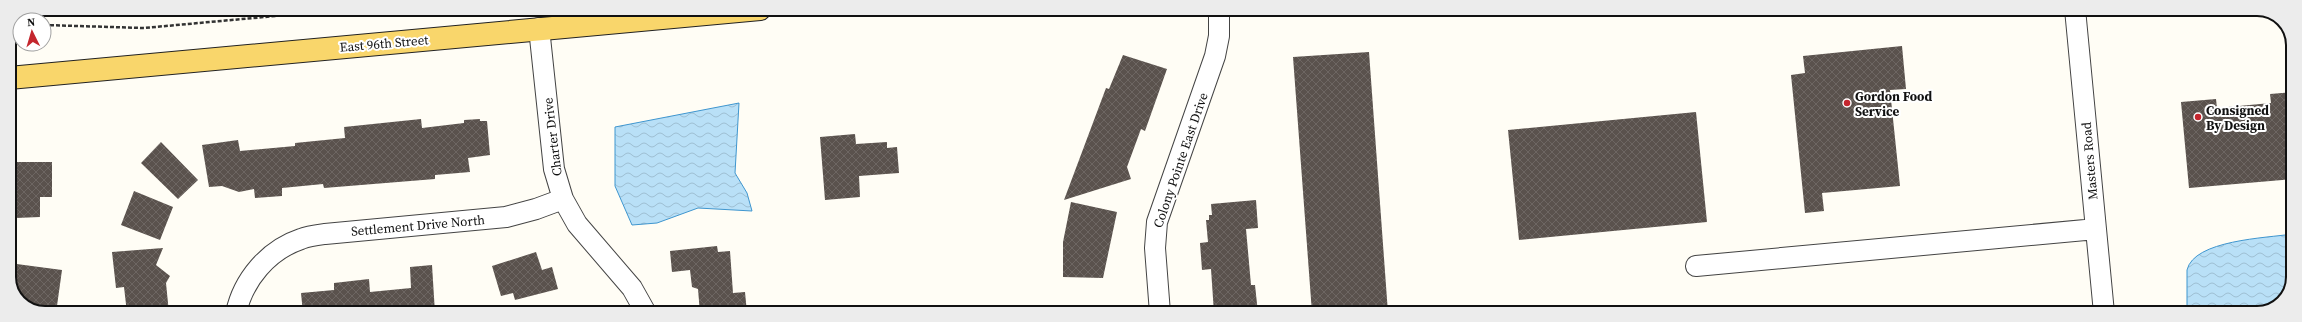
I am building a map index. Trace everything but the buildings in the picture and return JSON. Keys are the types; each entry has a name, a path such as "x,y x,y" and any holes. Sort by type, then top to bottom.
{"main road":[{"name":"East 96th Street","path":"16,77 679,16"}],"street":[{"name":"Colony Pointe East Drive","path":"1159,306 1155,248 1156,227 1215,56 1219,36 1219,16"},
{"name":"Masters Road","path":"2076,16 2103,306"},
{"name":"Charter Drive","path":"539,28 554,169 563,199 577,224 632,288 642,306"},
{"name":"Settlement Drive North","path":"239,306 247,284 260,266 274,254 301,239 325,234 506,216 536,209 563,199"},
{"path":"1696,266 2096,228"}],"path":[{"path":"52,26 144,28 275,16"}],"water":[{"path":"739,103 735,173 747,193 752,211 698,208 657,223 632,225 615,186 615,127"},
{"path":"2286,235 2286,281 2280,295 2268,304 2257,306 2187,306 2187,270 2192,260 2203,252 2216,246 2249,239"}],"place":[{"name":"Gordon Food Service","path":"1847,103"},
{"name":"Consigned By Design","path":"2198,117"}]}
